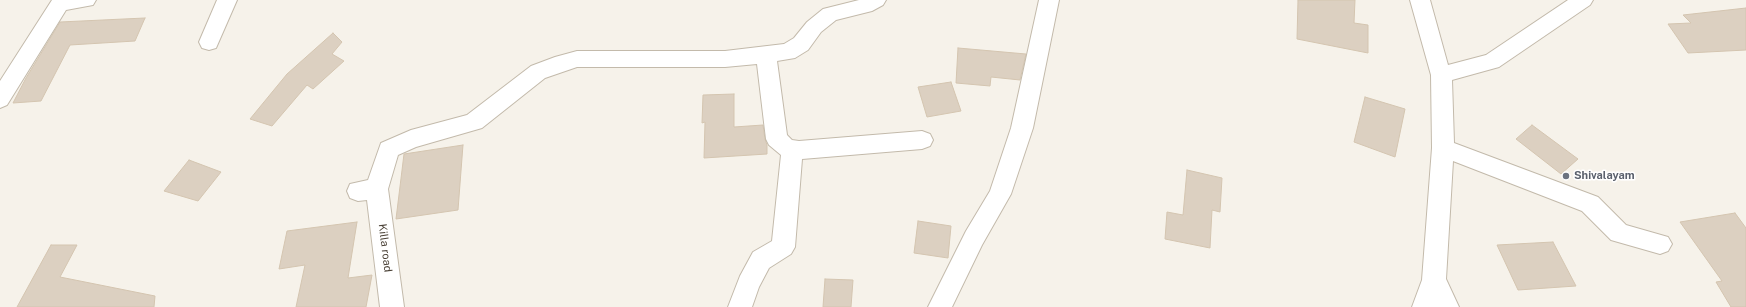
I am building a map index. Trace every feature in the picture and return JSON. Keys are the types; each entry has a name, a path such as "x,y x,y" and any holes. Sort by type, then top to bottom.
{"street":[{"path":"0,99 61,2 86,0"},
{"path":"209,42 227,0"},
{"path":"876,0 865,6 830,14 814,27 801,44 788,52 766,56 777,139 786,148 800,150 922,140"},
{"path":"940,307 974,238 1000,194 1022,128 1049,0"},
{"path":"1420,0 1441,75 1443,148 1434,280 1424,307"},
{"path":"1441,75 1492,61 1582,0"},
{"name":"Killa road","path":"392,307 368,190 389,149 411,139 474,122 538,72 554,65 577,59 725,59 766,56"},
{"path":"1443,148 1590,204 1619,233 1660,244"},
{"path":"740,307 748,284 761,260 783,247 787,217 792,149"},
{"path":"1434,280 1447,307"}],"building":[{"path":"1298,0 1355,0 1354,23 1368,25 1368,53 1297,39"},
{"path":"1746,8 1746,50 1688,53 1668,24 1691,23 1683,15"},
{"path":"145,18 135,41 70,45 41,101 13,103 26,78 60,22"},
{"path":"333,33 342,42 332,54 344,61 313,89 307,85 272,126 250,119 287,74"},
{"path":"958,48 1026,54 1020,80 991,77 990,86 956,83"},
{"path":"951,82 961,111 927,117 918,87"},
{"path":"734,94 734,127 763,125 767,145 767,154 704,158 705,122 702,123 703,95"},
{"path":"1365,97 1405,109 1395,157 1354,142"},
{"path":"1532,125 1578,159 1561,174 1516,139"},
{"path":"463,145 458,210 396,219 404,154"},
{"path":"189,160 221,172 198,201 164,191"},
{"path":"1187,170 1222,178 1220,212 1212,210 1210,248 1165,239 1167,212 1183,215"},
{"path":"1735,213 1746,228 1746,307 1731,307 1716,282 1722,281 1680,222"},
{"path":"918,221 951,226 948,258 914,253"},
{"path":"357,222 348,278 372,275 366,307 296,307 305,265 279,269 287,231"},
{"path":"1553,242 1576,286 1518,290 1497,245"},
{"path":"51,245 77,245 60,277 155,296 154,307 17,307"},
{"path":"825,279 853,280 851,307 823,307"}],"place":[{"name":"Shivalayam","path":"1566,176"}]}
